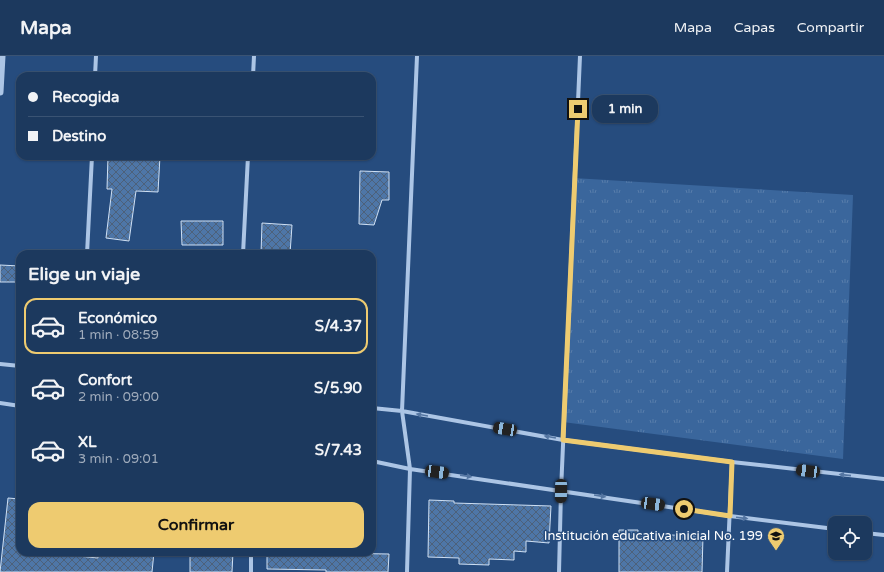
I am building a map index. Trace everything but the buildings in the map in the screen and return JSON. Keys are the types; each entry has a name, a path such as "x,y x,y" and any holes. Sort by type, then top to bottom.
{"street":[{"path":"0,92 2,56"},
{"path":"96,56 96,72"},
{"path":"253,72 254,56"},
{"path":"407,572 410,468 402,411 417,56"},
{"path":"559,572 563,440 580,56"},
{"path":"87,250 92,160"},
{"path":"243,250 248,160"},
{"path":"0,364 16,366"},
{"path":"0,403 16,405"},
{"path":"376,408 402,411 563,440 732,462 884,479"},
{"path":"727,572 732,462"},
{"path":"376,463 730,516 828,528"},
{"path":"872,534 884,535"},
{"path":"251,556 251,572"}],"green space":[{"path":"573,178 853,195 843,459 563,422"}],"place":[{"name":"Institución educativa inicial No. 199","path":"776,551"}],"route":[{"path":"578,109 563,440 732,462 730,516 684,509"}]}
